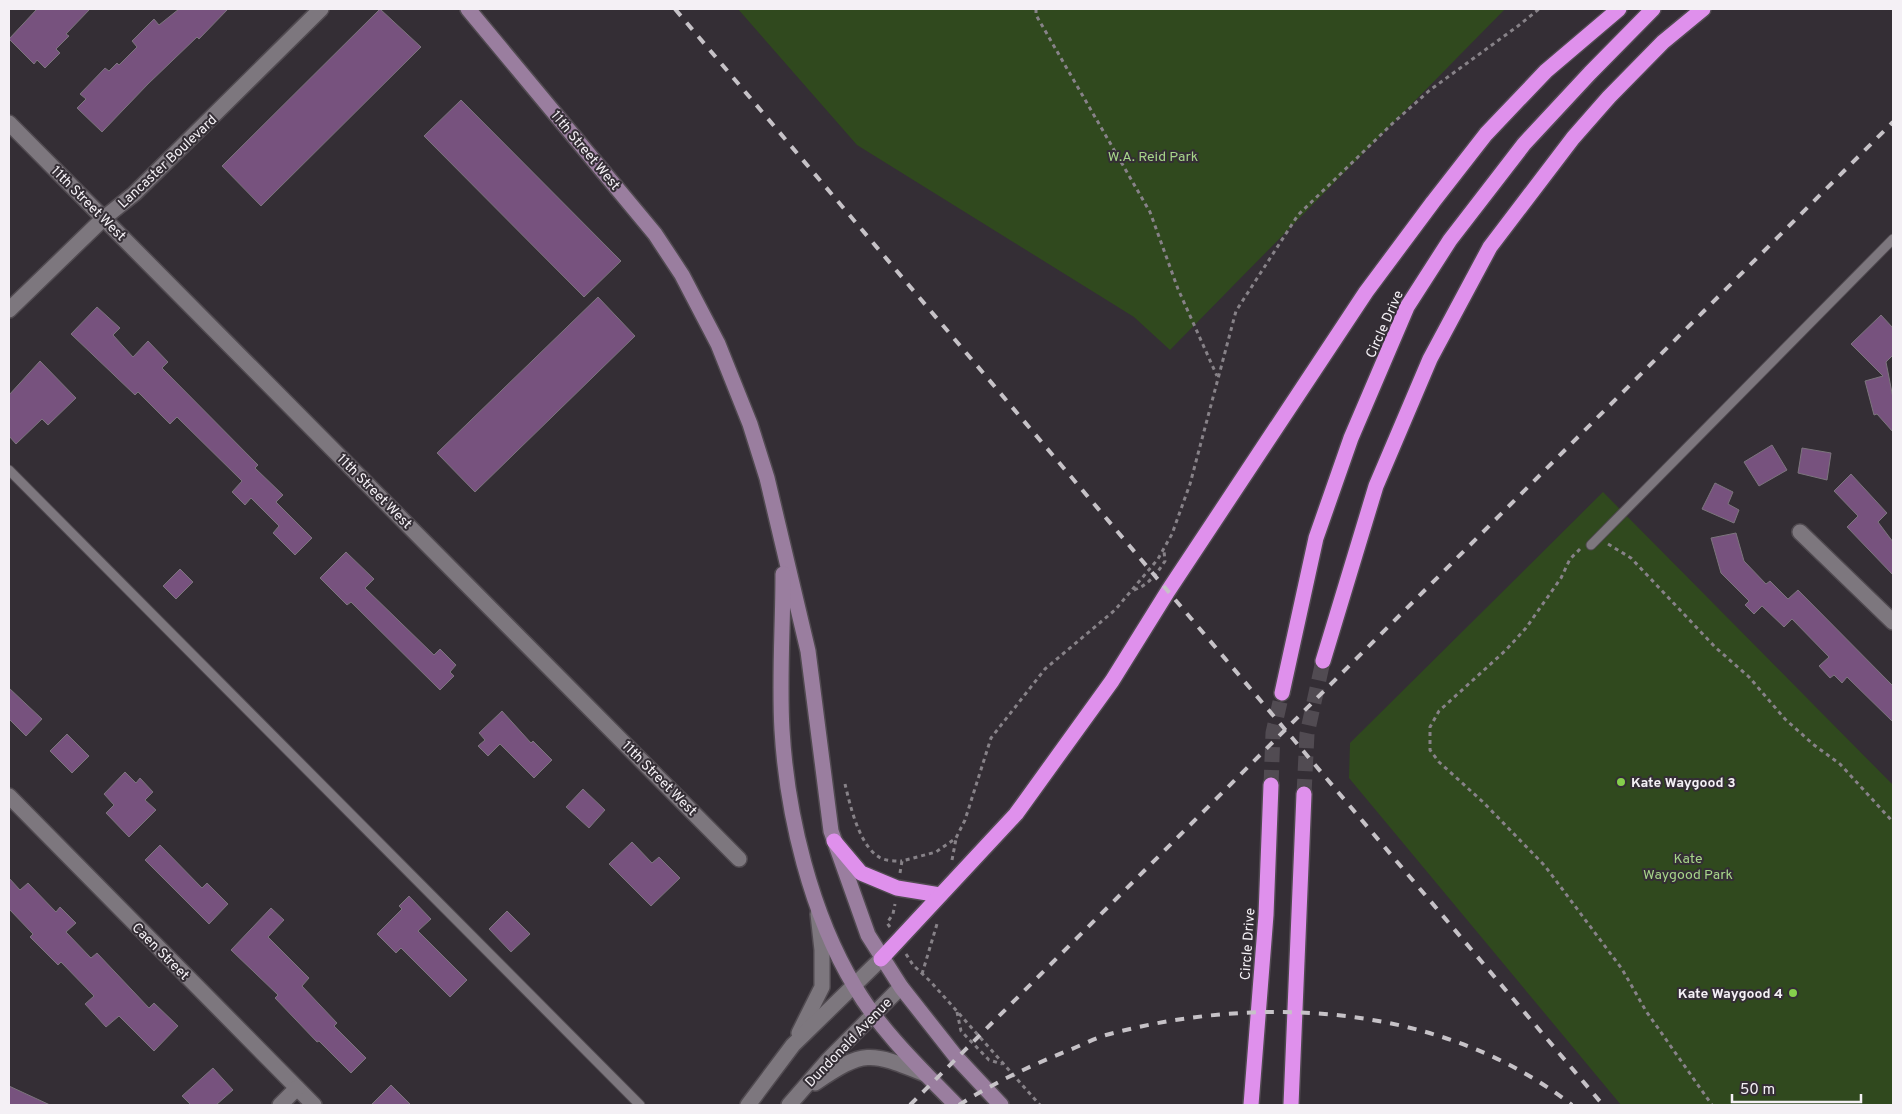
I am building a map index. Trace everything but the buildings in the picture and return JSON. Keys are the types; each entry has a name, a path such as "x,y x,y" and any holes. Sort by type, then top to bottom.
{"highway":[{"path":"881,959 1016,814 1112,681 1168,591 1366,292 1486,134 1539,78 1619,9"},
{"name":"Circle Drive","path":"1282,693 1316,538 1351,438 1407,307 1450,240 1524,144 1590,72 1653,9"},
{"path":"1323,661 1376,486 1430,360 1490,247 1573,138 1609,97 1663,42 1703,9"},
{"name":"Circle Drive","path":"1251,1105 1266,915 1271,785"},
{"path":"1291,1105 1304,794"},
{"path":"834,841 860,873 897,888 940,894"}],"main road":[{"name":"11th Street West","path":"468,9 655,234 682,275 718,344 750,424 767,478 783,552 808,650 831,831 868,935 881,959 901,987 957,1058 1001,1105"},
{"name":"11th Street West","path":"783,552 782,729 784,753 794,819 817,908 855,987 874,1014 925,1074 956,1105"}],"street":[{"name":"Lancaster Boulevard","path":"9,310 104,218 140,188 321,9"},
{"name":"11th Street West","path":"9,123 740,859"},
{"path":"1800,532 1893,622"},
{"name":"Caen Street","path":"9,796 314,1105"},
{"path":"793,1045 822,987 822,950 817,908"},
{"path":"748,1105 793,1045 855,987 881,959"},
{"name":"Dundonald Avenue","path":"792,1101 901,987"},
{"name":"Dundonald Avenue","path":"792,1101 836,1069 863,1056 884,1058 925,1074"},
{"path":"280,1105 297,1088"}],"lane":[{"path":"1591,545 1893,239"},
{"path":"9,470 640,1105"}],"path":[{"path":"1036,9 1036,15 1150,212 1178,288 1218,376"},
{"path":"845,784 851,810 869,847 879,857 902,861 936,852 956,838 965,820 986,750 994,734 1045,670 1097,627 1151,570 1164,550 1190,484 1236,311 1298,215 1430,90 1539,9"},
{"path":"1712,1105 1646,1011 1622,969 1545,866 1483,802 1439,762 1430,750 1430,727 1439,711 1506,650 1526,628 1561,578 1570,559 1581,549 1595,543 1612,544 1630,558 1715,647 1749,677 1785,719 1814,745 1840,764 1893,822"},
{"path":"1132,591 1143,587 1155,575 1165,561 1164,550"},
{"path":"902,861 893,914 887,923 897,941 912,965 1040,1105"},
{"path":"956,1011 961,1031 990,1060 1003,1064"}],"green space":[{"name":"W.A. Reid Park","path":"738,9 1505,9 1170,350 1134,317 857,145"},
{"name":"Kate Waygood Park","path":"1603,492 1893,785 1893,1105 1621,1105 1349,778 1350,743"}],"tunnel":[{"path":"1304,794 1307,734 1323,661"},
{"path":"1271,785 1273,733 1282,693"}],"railway":[{"path":"675,9 1603,1105"},
{"path":"910,1105 1893,122"},
{"path":"959,1105 1012,1075 1106,1035 1165,1022 1226,1014 1287,1012 1348,1016 1408,1027 1466,1046 1521,1071 1572,1105"}],"place":[{"name":"Kate Waygood 3","path":"1621,782"},
{"name":"Kate Waygood 4","path":"1793,993"}]}
